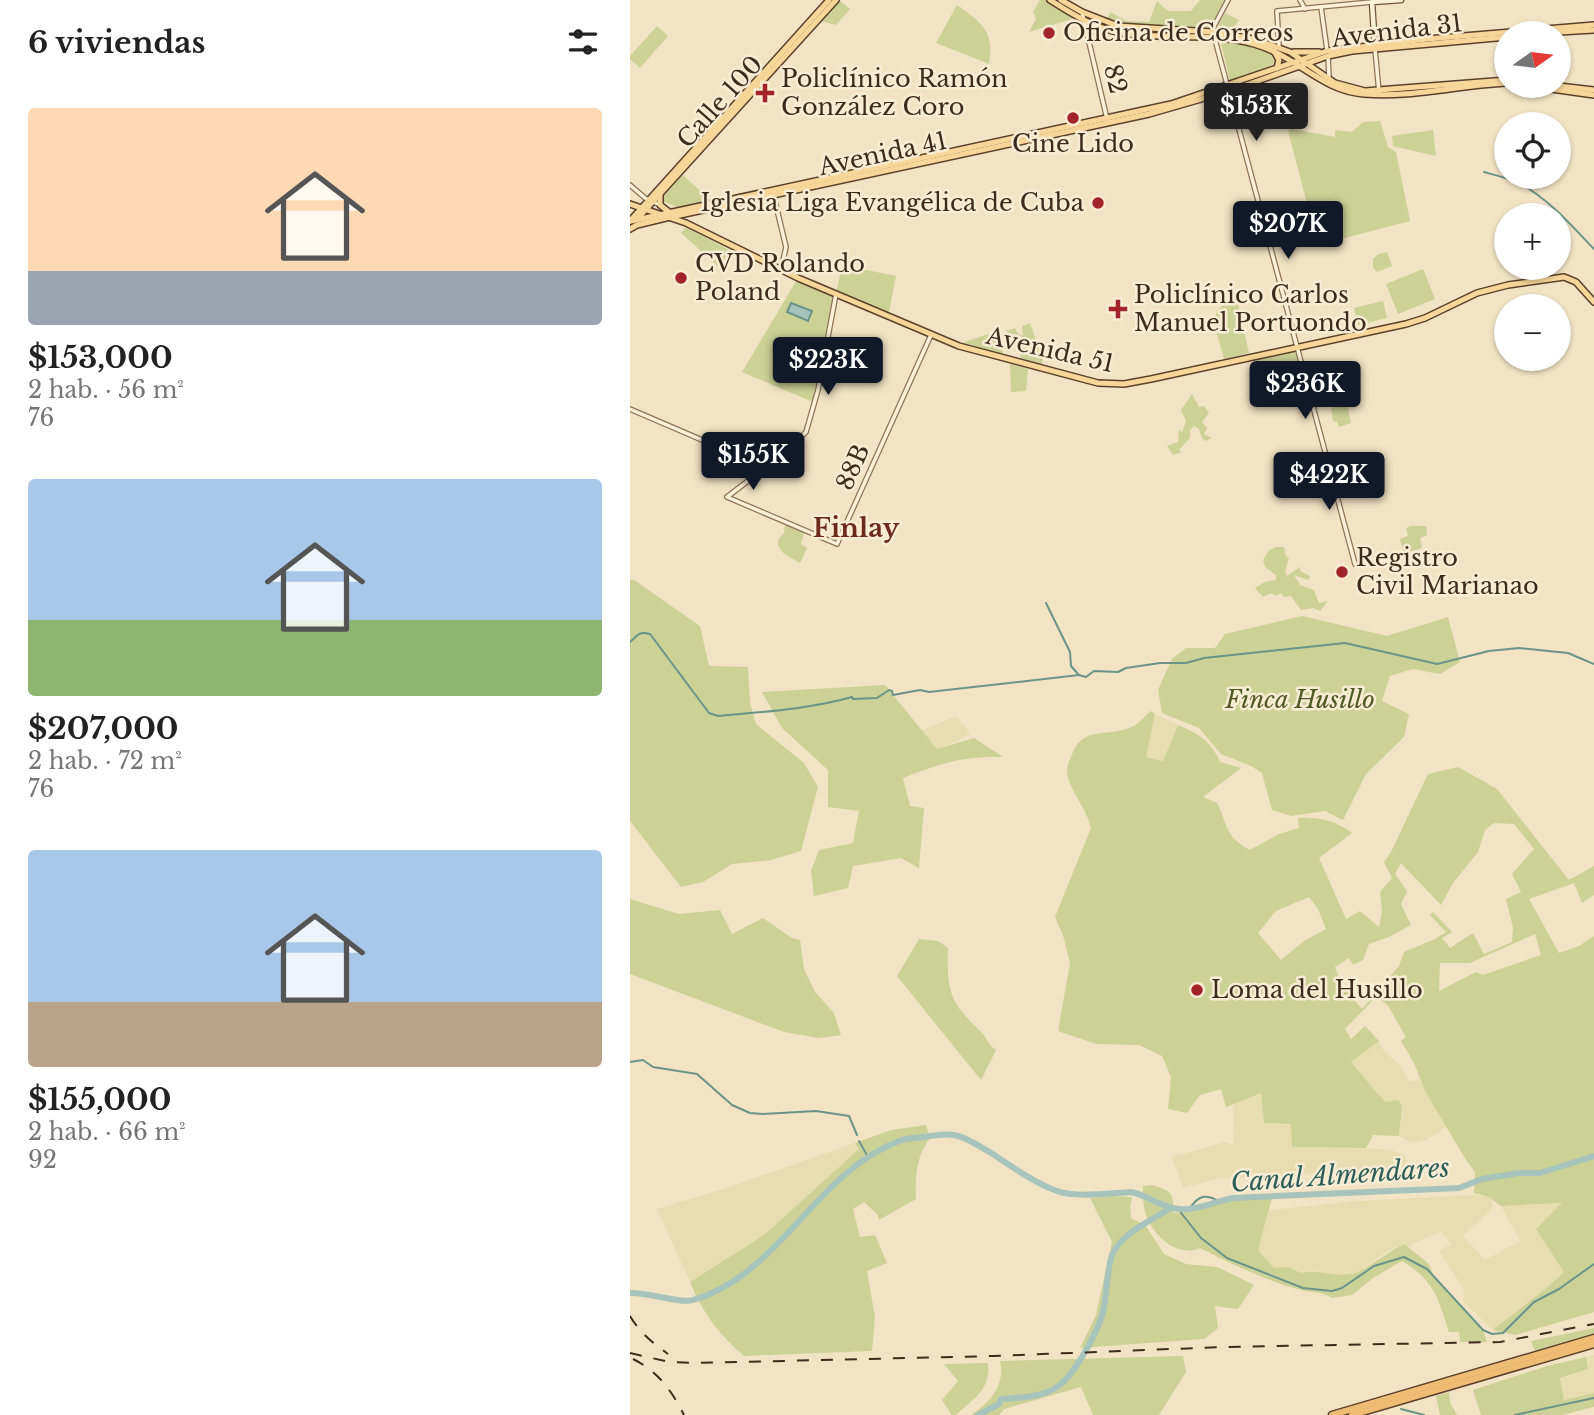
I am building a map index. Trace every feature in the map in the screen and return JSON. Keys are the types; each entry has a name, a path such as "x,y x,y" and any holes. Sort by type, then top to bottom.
{"highway":[{"path":"1332,1415 1594,1338"},
{"path":"1352,1415 1373,1412 1594,1344"}],"main road":[{"name":"Calle 100","path":"651,201 833,0"},
{"name":"Calle 100","path":"630,228 644,208 833,0"},
{"name":"Avenida 31","path":"1050,0 1103,25 1213,35 1290,52 1301,62"},
{"name":"Avenida 31","path":"1061,0 1082,16"},
{"path":"1375,46 1372,2 1401,0"},
{"name":"Avenida 31","path":"1277,49 1301,62 1327,53 1375,46 1594,27"},
{"name":"Avenida 31","path":"1572,29 1594,27"},
{"name":"Avenida 31","path":"1375,46 1494,38"},
{"path":"1277,49 1278,68"},
{"path":"1290,52 1327,53"},
{"path":"1301,62 1325,83 1340,89 1379,93 1494,82"},
{"path":"1301,62 1329,80 1379,93"},
{"name":"Avenida 41","path":"1228,88 1301,62"},
{"name":"Avenida 41","path":"630,228 672,215 691,214 1107,121 1228,88 1301,62"},
{"path":"1572,88 1594,92"},
{"path":"1572,90 1594,92"},
{"path":"660,194 661,205 672,215"},
{"name":"Avenida 41","path":"672,215 681,210 773,194"},
{"path":"631,204 636,212 633,221"},
{"name":"Avenida 51","path":"631,204 672,215 781,270 931,335 984,354 1106,385 1151,379 1417,321 1477,293 1530,281 1561,277 1570,279 1594,302"},
{"path":"661,205 681,210"},
{"path":"633,221 661,214"},
{"path":"686,223 686,217 691,214"}],"street":[{"path":"1228,0 1213,29 1213,35 1355,564"},
{"path":"1300,0 1305,9"},
{"path":"1277,49 1277,11 1372,2"},
{"path":"1321,7 1329,80"},
{"name":"82","path":"1082,16 1107,121"},
{"name":"82","path":"1088,44 1090,34 1103,25"},
{"path":"1375,46 1379,93"},
{"path":"630,185 661,205"},
{"path":"773,194 786,247 781,270"},
{"path":"630,409 765,467 787,451 806,432 818,390 836,294"},
{"name":"88B","path":"765,467 727,497 837,544 931,335"}],"shaded area":[{"path":"1155,714 1178,725 1163,761 1145,757"},
{"path":"957,716 970,734 938,750 920,731"},
{"path":"1379,1041 1383,1050 1400,1065 1410,1082 1419,1079 1447,1126 1427,1140 1410,1142 1399,1136 1402,1105 1398,1100 1385,1102 1351,1062"},
{"path":"1261,1093 1264,1123 1292,1125 1292,1147 1389,1149 1406,1156 1405,1168 1217,1179 1183,1188 1172,1157 1225,1142 1233,1145 1234,1103"},
{"path":"855,1143 859,1149 764,1235 690,1282 657,1209"},
{"path":"1475,1195 1489,1197 1493,1204 1492,1209 1463,1236 1485,1260 1520,1241 1501,1206 1563,1203 1564,1271 1493,1330 1463,1301 1464,1289 1439,1251 1451,1244 1441,1231 1407,1247 1404,1244 1388,1251 1355,1274 1334,1276 1313,1271 1301,1273 1288,1267 1274,1268 1258,1250 1269,1210 1356,1201"},
{"path":"1594,1355 1594,1393 1564,1400 1560,1378 1588,1369 1586,1357"}],"green space":[{"path":"1040,0 1046,0 1075,18 1029,32 1036,19 1033,12"},
{"path":"1200,0 1225,0 1210,27 1126,24 1106,20 1111,12 1126,21 1149,22 1157,1 1168,11 1191,11"},
{"path":"840,1 850,9 836,25 821,21"},
{"path":"957,5 979,22 988,35 989,64 936,43"},
{"path":"1225,13 1239,20 1232,30 1221,29 1219,25"},
{"path":"657,26 668,36 640,68 630,56"},
{"path":"1221,43 1239,43 1272,54 1277,63 1230,81"},
{"path":"1380,121 1388,147 1396,152 1410,221 1318,245 1288,131 1292,129 1335,137 1335,130 1352,132 1363,122"},
{"path":"1433,130 1436,156 1393,146 1392,136"},
{"path":"683,175 710,200 677,207 662,201 661,198"},
{"path":"686,227 731,251 718,266 681,233"},
{"path":"1387,252 1392,266 1377,272 1373,267 1373,259"},
{"path":"842,265 896,276 888,317 836,294"},
{"path":"1423,269 1435,299 1398,314 1386,284"},
{"path":"798,278 836,294 815,403 742,372"},
{"path":"1237,299 1249,353 1224,359 1216,330 1216,315 1226,303"},
{"path":"1383,301 1387,318 1358,325 1354,308"},
{"path":"1030,323 1043,360 1041,365 1021,359 1018,344 1006,331 1015,328 1018,334 1023,336 1022,326"},
{"path":"995,332 1003,353 1000,355 963,344 964,342"},
{"path":"1296,350 1308,392 1266,402 1256,360"},
{"path":"1010,364 1028,369 1026,391 1011,392"},
{"path":"1192,394 1199,407 1204,406 1209,413 1202,422 1207,428 1204,434 1212,438 1205,441 1199,429 1194,426 1190,430 1190,438 1179,450 1182,452 1173,455 1167,446 1178,442 1179,429 1182,432 1186,421 1181,410"},
{"path":"1346,399 1351,423 1339,427 1337,422 1333,421 1331,409"},
{"path":"785,524 804,533 801,544 807,548 800,563 785,554 778,544"},
{"path":"1426,526 1427,535 1420,538 1422,548 1404,553 1400,539 1408,536 1406,528"},
{"path":"1284,547 1289,558 1285,571 1287,576 1300,567 1300,571 1310,576 1308,580 1294,575 1300,585 1314,590 1319,603 1328,601 1320,611 1313,608 1301,610 1291,596 1284,597 1281,593 1276,596 1271,593 1263,597 1255,588 1276,580 1276,575 1265,567 1263,560 1269,550"},
{"path":"630,580 634,580 700,626 709,666 748,667 750,703 756,724 804,763 818,787 801,851 771,860 732,864 703,882 681,887 630,821"},
{"name":"Finca Husillo","path":"1302,616 1387,636 1448,617 1460,662 1440,674 1413,669 1390,676 1382,701 1409,714 1404,737 1366,774 1343,820 1325,811 1291,816 1272,810 1262,773 1221,754 1199,728 1162,713 1158,690 1172,659 1186,648 1215,648 1225,634"},
{"path":"885,685 937,749 974,738 1003,757 952,762 903,778 910,806 924,808 919,868 901,858 853,866 848,888 814,896 811,871 819,850 853,843 859,811 828,807 828,770 782,728 762,692"},
{"path":"1151,711 1155,714 1146,757 1163,761 1178,725 1204,739 1220,762 1241,768 1203,797 1217,803 1231,835 1250,850 1279,834 1299,828 1298,818 1326,820 1352,833 1319,858 1346,919 1360,911 1379,927 1382,912 1380,892 1392,878 1384,862 1428,774 1458,767 1497,789 1569,880 1594,866 1594,895 1582,903 1574,883 1529,899 1559,953 1579,946 1594,936 1594,1312 1515,1335 1493,1330 1564,1272 1536,1229 1562,1203 1501,1206 1489,1197 1474,1193 1475,1172 1425,1091 1414,1063 1401,1041 1406,1037 1388,1006 1377,996 1345,1029 1351,1039 1365,1026 1379,1041 1351,1062 1385,1102 1398,1100 1402,1106 1399,1136 1373,1135 1366,1148 1292,1147 1291,1124 1264,1123 1261,1093 1226,1107 1221,1089 1200,1095 1187,1113 1168,1109 1171,1077 1162,1056 1139,1045 1096,1044 1058,1031 1070,963 1055,917 1091,828 1068,779 1069,762 1083,739 1090,735 1129,728","holes":["1494,823 1514,824 1534,849 1512,874 1521,892 1506,899 1513,928 1512,942 1484,954 1473,933 1450,948 1442,938 1452,932 1433,912 1430,915 1446,932 1404,952 1399,966 1362,1009 1342,985 1335,967 1349,958 1353,965 1363,960 1369,944 1411,925 1401,904 1407,891 1395,874 1401,863 1441,905 1453,883 1478,852 1485,830","1309,897 1318,909 1326,929 1304,941 1281,960 1258,933 1276,911","1535,934 1541,955 1483,975 1476,972 1439,991 1440,963 1470,963"]},
{"path":"630,899 679,914 720,910 732,934 763,918 792,938 800,940 804,969 815,992 834,1013 841,1035 819,1038 784,1032 630,974"},
{"path":"919,939 938,941 948,948 948,976 956,1004 996,1050 981,1080 897,976"},
{"path":"926,1125 930,1138 917,1167 916,1199 879,1220 877,1214 864,1202 853,1209 860,1237 875,1235 887,1263 867,1271 875,1317 872,1351 744,1356 712,1322 690,1282 764,1235 859,1149 855,1143 891,1130"},
{"path":"1152,1185 1170,1194 1174,1213 1195,1211 1237,1199 1272,1198 1258,1250 1274,1268 1288,1267 1301,1273 1351,1274 1404,1244 1428,1263 1435,1278 1483,1330 1487,1342 1460,1342 1459,1332 1449,1332 1442,1309 1428,1283 1402,1261 1373,1278 1352,1295 1332,1298 1275,1282 1200,1248 1181,1250 1173,1247 1157,1234 1147,1217 1143,1186"},
{"path":"1132,1197 1131,1218 1145,1225 1164,1254 1186,1264 1217,1267 1254,1285 1238,1309 1215,1306 1218,1328 1204,1339 1080,1348 1096,1315 1112,1242 1090,1198"},
{"path":"1594,1328 1594,1334 1535,1351 1531,1341"},
{"path":"1183,1356 1186,1372 1159,1415 1093,1415 1081,1387 1004,1409 999,1415 971,1415 984,1405 998,1385 1001,1378 1000,1361"},
{"path":"1586,1357 1588,1369 1560,1378 1564,1400 1594,1393 1594,1407 1562,1415 1481,1415 1473,1390 1547,1366"},
{"path":"988,1363 987,1380 980,1393 956,1415 952,1415 942,1400 958,1381 944,1364"},
{"path":"1449,1392 1450,1402 1457,1415 1440,1415 1436,1396"}],"water":[{"path":"791,303 812,311 808,321 787,312"}],"waterway":[{"path":"1484,172 1528,188 1558,212 1594,249"},
{"path":"1046,603 1070,652 1071,666 1078,674"},
{"path":"630,642 641,633 650,634 709,713 718,716 803,707 852,697 877,698 889,690 893,695 1079,675 1086,677 1094,671 1118,672 1126,668 1160,663 1186,663 1204,658 1345,643 1437,664 1489,651 1519,648 1568,653 1594,664"},
{"path":"630,1062 643,1060 653,1067 697,1074 732,1105 750,1113 816,1111 849,1116 857,1135"},
{"name":"Canal Almendares","path":"630,1293 687,1301 724,1287 751,1269 845,1174 872,1154 909,1138 942,1134 958,1136 1057,1191 1083,1195 1131,1192 1180,1209 1196,1208 1233,1198 1459,1188 1482,1179 1519,1173 1540,1173 1594,1156"},
{"path":"859,1141 868,1157"},
{"name":"Canal Almendares","path":"1190,1208 1196,1200 1203,1197 1219,1201"},
{"path":"978,1415 999,1404 1001,1399 1029,1397 1048,1392 1070,1375 1085,1353 1101,1317 1112,1255 1130,1233 1170,1208"},
{"path":"1178,1209 1201,1238 1227,1258 1303,1288 1332,1291 1342,1288 1374,1266 1404,1257 1427,1269 1483,1330 1492,1334 1503,1333 1534,1302 1559,1289 1594,1264"},
{"path":"1515,1415 1594,1398"},
{"path":"1401,1409 1424,1415"}],"railway":[{"path":"630,1316 642,1333 668,1354"},
{"path":"630,1353 669,1362 695,1363 1222,1347 1500,1342 1594,1324"},
{"path":"633,1359 663,1382 684,1415"}],"place":[{"name":"Oficina de Correos","path":"1049,33"},
{"name":"Policlínico Ramón González Coro","path":"765,93"},
{"name":"Cine Lido","path":"1073,118"},
{"name":"Iglesia Liga Evangélica de Cuba","path":"1098,203"},
{"name":"CVD Rolando Poland","path":"681,278"},
{"name":"Policlínico Carlos Manuel Portuondo","path":"1118,309"},
{"name":"Registro Civil Marianao","path":"1342,572"},
{"name":"Loma del Husillo","path":"1197,990"}],"district":[{"name":"Finlay","path":"856,528"}]}
